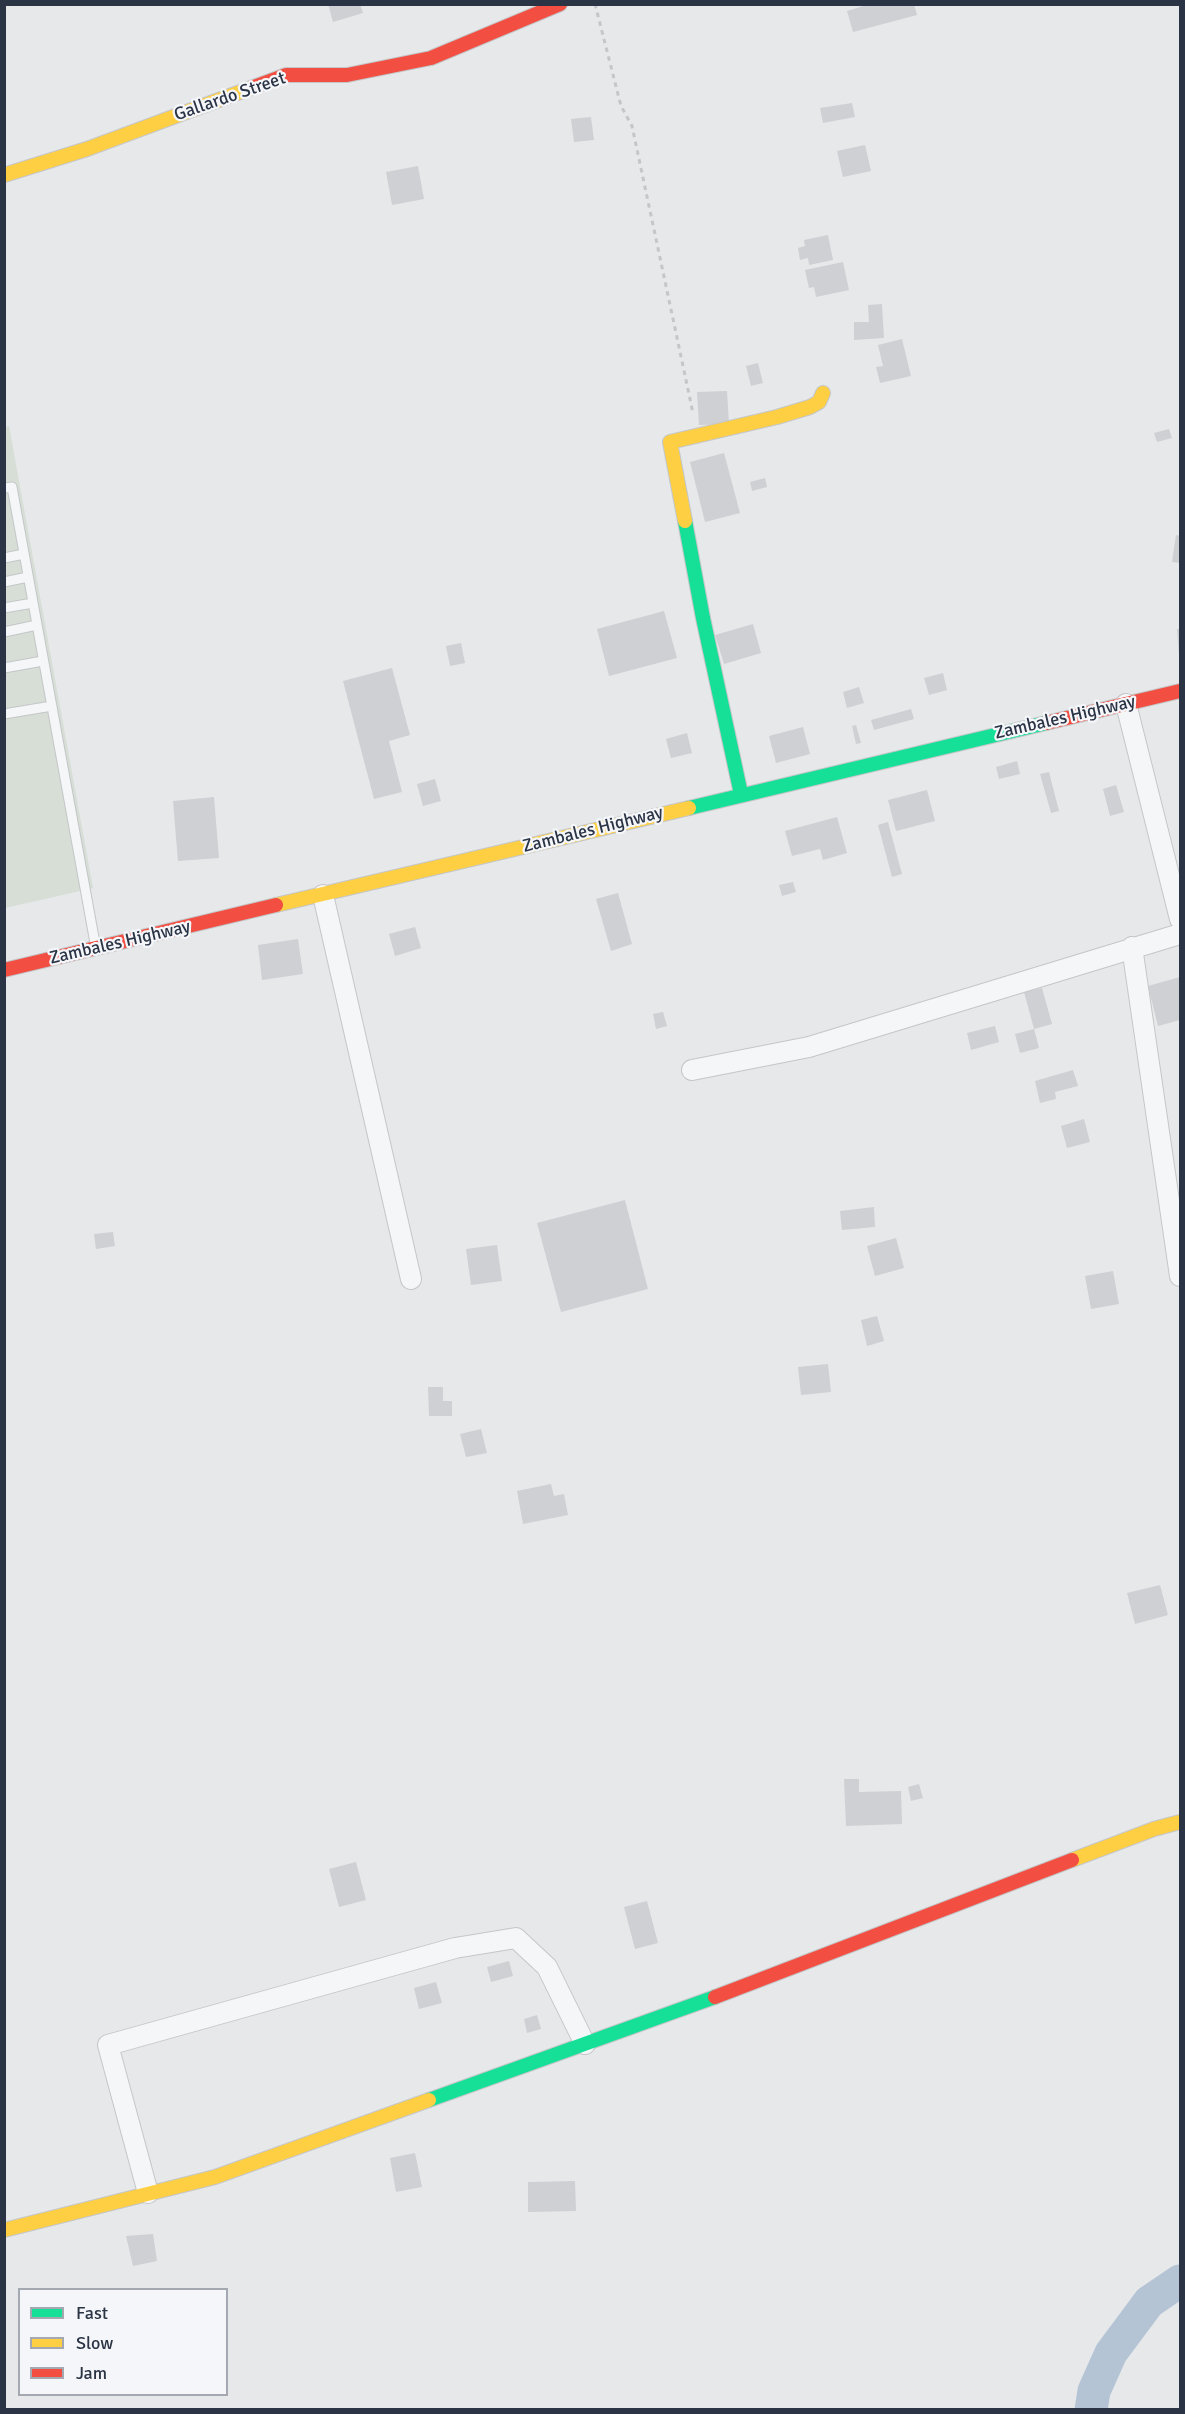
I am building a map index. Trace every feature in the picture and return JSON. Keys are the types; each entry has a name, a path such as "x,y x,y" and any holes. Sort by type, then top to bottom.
{"street":[{"name":"Gallardo Street","path":"4,175 87,150 286,75 347,75 431,58 560,4"},
{"path":"741,795 703,618 670,442 810,407 819,402 823,393"},
{"name":"Zambales Highway","path":"4,970 1180,691"},
{"path":"1126,704 1180,919"},
{"path":"323,894 411,1279"},
{"path":"692,1070 809,1047 1180,933"},
{"path":"1132,947 1180,1276"},
{"path":"4,2230 215,2176 684,2009 1154,1829 1180,1822"},
{"path":"148,2193 108,2045 454,1948 516,1938 547,1967 585,2044"}],"lane":[{"path":"4,489 12,487 96,949"},
{"path":"4,558 24,554"},
{"path":"4,582 28,577"},
{"path":"4,608 33,603"},
{"path":"4,632 37,625"},
{"path":"4,668 44,661"},
{"path":"4,714 52,706"}],"path":[{"path":"596,4 621,106 632,126 698,435"}],"shaded area":[{"path":"9,426 93,888 5,908 4,427"}],"building":[{"path":"328,4 360,4 363,13 333,22"},
{"path":"870,4 914,4 917,15 853,32 847,11"},
{"path":"852,103 855,117 823,123 820,108"},
{"path":"591,117 594,140 574,142 571,119"},
{"path":"865,145 871,171 843,177 837,151"},
{"path":"418,166 424,199 392,205 386,172"},
{"path":"828,235 833,260 809,265 808,258 800,260 798,248 805,246 804,240"},
{"path":"843,262 849,290 816,297 814,287 809,288 805,270"},
{"path":"882,304 884,338 854,340 854,322 869,322 868,305"},
{"path":"902,339 911,376 880,383 876,367 883,366 878,345"},
{"path":"758,363 763,383 751,386 746,366"},
{"path":"727,391 729,424 699,425 697,392"},
{"path":"1169,429 1172,438 1157,442 1154,433"},
{"path":"724,453 740,513 705,522 690,462"},
{"path":"765,478 767,487 752,491 750,482"},
{"path":"1176,535 1180,536 1180,563 1172,562"},
{"path":"664,611 677,658 609,676 597,629"},
{"path":"753,624 761,653 724,664 715,635"},
{"path":"1177,629 1180,629 1180,656 1179,656"},
{"path":"461,643 465,663 450,666 446,646"},
{"path":"392,668 410,735 389,741 402,792 374,799 343,681"},
{"path":"943,673 947,690 929,695 924,678"},
{"path":"859,687 864,703 847,708 843,692"},
{"path":"911,709 914,719 874,730 871,720"},
{"path":"856,725 861,743 856,744 852,726"},
{"path":"803,727 810,754 776,763 769,736"},
{"path":"687,733 692,753 671,758 666,739"},
{"path":"1017,761 1020,774 999,779 996,767"},
{"path":"1049,772 1059,811 1051,813 1040,774"},
{"path":"435,779 441,801 423,806 417,784"},
{"path":"1116,785 1124,812 1110,816 1103,789"},
{"path":"927,790 935,821 896,831 888,800"},
{"path":"214,797 219,858 178,861 173,801"},
{"path":"837,817 847,853 823,860 820,849 792,856 785,831"},
{"path":"888,822 902,874 892,877 878,825"},
{"path":"793,882 796,892 782,896 779,885"},
{"path":"618,893 632,944 611,951 596,899"},
{"path":"415,927 421,948 395,956 389,934"},
{"path":"298,939 303,974 262,980 258,945"},
{"path":"1180,977 1180,1020 1158,1026 1148,986"},
{"path":"1042,988 1052,1024 1034,1029 1024,992"},
{"path":"663,1012 667,1026 656,1029 653,1014"},
{"path":"995,1026 999,1042 971,1050 967,1033"},
{"path":"1034,1029 1039,1048 1020,1053 1015,1034"},
{"path":"1073,1070 1078,1086 1055,1092 1056,1099 1040,1103 1035,1081"},
{"path":"1084,1119 1090,1142 1067,1148 1061,1126"},
{"path":"625,1200 648,1289 561,1312 537,1223"},
{"path":"874,1207 875,1227 842,1230 840,1211"},
{"path":"113,1232 115,1246 96,1249 94,1234"},
{"path":"896,1238 904,1268 875,1276 867,1246"},
{"path":"497,1245 502,1281 471,1285 466,1249"},
{"path":"1113,1271 1119,1304 1091,1309 1085,1276"},
{"path":"877,1316 884,1341 867,1346 861,1320"},
{"path":"828,1364 831,1392 801,1395 798,1367"},
{"path":"428,1387 443,1387 443,1401 452,1401 452,1416 429,1416"},
{"path":"481,1429 487,1453 466,1457 460,1434"},
{"path":"551,1484 554,1496 564,1494 568,1515 523,1524 517,1491"},
{"path":"1160,1585 1168,1615 1135,1624 1127,1593"},
{"path":"844,1779 859,1779 859,1792 901,1791 902,1824 846,1826"},
{"path":"919,1784 923,1798 911,1801 908,1787"},
{"path":"356,1862 366,1900 339,1907 329,1869"},
{"path":"647,1901 658,1943 635,1949 624,1907"},
{"path":"509,1961 513,1976 491,1982 487,1967"},
{"path":"436,1982 442,2003 419,2009 414,1988"},
{"path":"537,2015 541,2029 527,2033 524,2019"},
{"path":"415,2153 422,2187 396,2192 390,2158"},
{"path":"575,2181 576,2211 528,2212 528,2182"},
{"path":"153,2234 157,2261 133,2266 126,2236"}],"waterway":[{"path":"1091,2410 1094,2391 1111,2353 1149,2302 1180,2281"}],"traffic: fast":[{"path":"685,521 703,618 741,794"},
{"path":"689,808 1046,723"},
{"path":"429,2100 715,1997"}],"traffic: slow":[{"path":"4,175 87,149 251,88"},
{"path":"685,521 670,442 810,407 819,402 823,393"},
{"path":"276,905 689,808"},
{"path":"1072,1860 1154,1829 1180,1822"},
{"path":"4,2230 215,2177 429,2100"}],"traffic: jam":[{"path":"251,88 286,75 347,75 431,58 560,4"},
{"path":"1046,723 1180,691"},
{"path":"4,970 276,905"},
{"path":"715,1997 1072,1860"}]}
